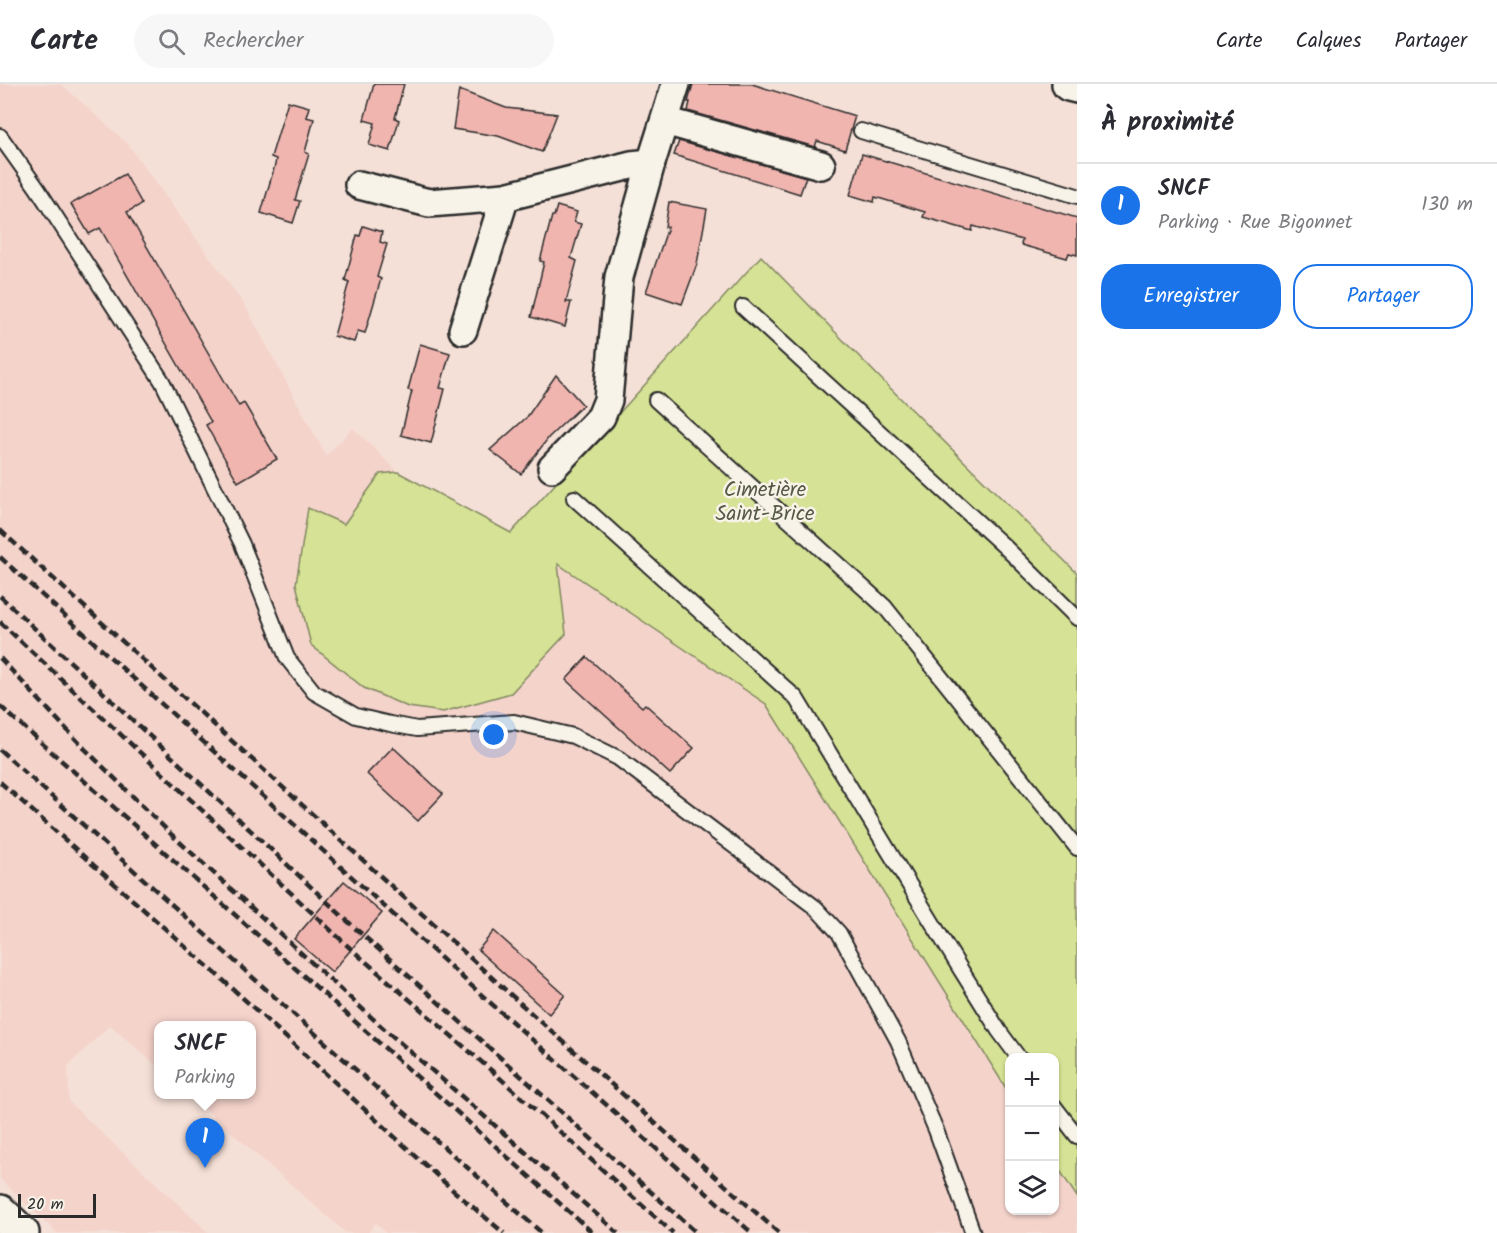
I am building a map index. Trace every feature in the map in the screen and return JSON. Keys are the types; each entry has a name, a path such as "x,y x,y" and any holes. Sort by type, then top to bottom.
{"main road":[{"path":"1069,84 1077,86"}],"street":[{"path":"552,468 601,417 608,400 620,277 651,163 676,84"},
{"path":"665,121 821,165"},
{"path":"359,185 429,202 505,197 631,165 651,163"},
{"path":"463,330 505,197"}],"lane":[{"path":"861,131 1077,196"},
{"path":"0,136 37,188 162,381 242,543 287,658 314,692 356,716 417,729 514,722 573,736 618,758 816,908 839,933 898,1041 936,1130 973,1233"},
{"path":"743,307 1005,547 1077,618"},
{"path":"656,400 885,607 1077,848"},
{"path":"574,498 796,698 949,951 1014,1053"},
{"path":"1055,1107 1077,1136"}],"shaded area":[{"path":"0,84 61,84 127,143 246,307 326,456 353,428 398,472 511,533 766,704 1005,1087 1005,1215 1059,1215 1059,1169 1077,1197 1077,1233 386,1233 376,1223 368,1233 346,1233 194,1099 256,1099 256,1021 154,1021 154,1064 110,1025 68,1066 69,1102 209,1233 57,1233 0,1179"}],"green space":[{"name":"Cimetière Saint-Brice","path":"761,256 887,385 1077,573 1077,1197 1059,1169 1059,1053 1005,1053 1005,1087 766,704 558,564 566,634 511,693 443,712 408,707 364,688 311,645 296,584 308,508 344,524 380,474 398,472 511,533"}],"building":[{"path":"374,84 404,84 395,118 399,120 390,151 369,145 375,123 364,120"},
{"path":"693,84 752,84 855,116 845,150 817,141 815,147 688,111"},
{"path":"459,90 506,108 557,114 542,152 498,136 453,129"},
{"path":"288,101 309,107 306,117 314,119 305,152 309,154 295,200 300,201 293,223 261,213 275,165 276,159 271,157"},
{"path":"679,141 806,177 800,194 674,155"},
{"path":"862,154 1077,218 1077,255 1069,253 1067,258 1021,245 1022,240 973,226 972,231 923,217 925,212 875,197 874,202 850,195"},
{"path":"125,174 142,204 127,212 239,406 244,403 277,459 238,482 206,425 211,422 100,228 89,234 71,204"},
{"path":"669,202 707,209 697,264 682,304 646,292 668,227 665,227"},
{"path":"557,206 577,212 574,222 581,224 571,258 577,261 566,302 571,302 565,327 531,317 544,262 540,261 552,216"},
{"path":"363,226 382,232 380,242 387,244 377,277 381,279 365,333 358,331 354,342 334,336 349,282 345,280 357,235 360,236"},
{"path":"420,344 450,353 440,388 445,389 431,443 401,435 412,391 408,390"},
{"path":"556,375 583,405 549,437 521,474 490,450 527,417"},
{"path":"587,657 642,707 645,704 694,748 670,774 566,680"},
{"path":"393,747 443,794 418,821 367,774"},
{"path":"344,881 382,913 332,972 294,939"},
{"path":"494,931 565,995 549,1014 478,950"}],"railway":[{"path":"0,530 521,1004 779,1233"},
{"path":"0,557 485,998 752,1233"},
{"path":"0,596 356,929 697,1233"},
{"path":"0,622 350,948 673,1233"},
{"path":"0,658 85,749 172,835 381,1026 618,1233"},
{"path":"0,706 593,1233"},
{"path":"0,750 339,1055 542,1233"},
{"path":"0,782 233,989 455,1192 504,1233"}],"place":[{"name":"SNCF","path":"205,1168"}]}
